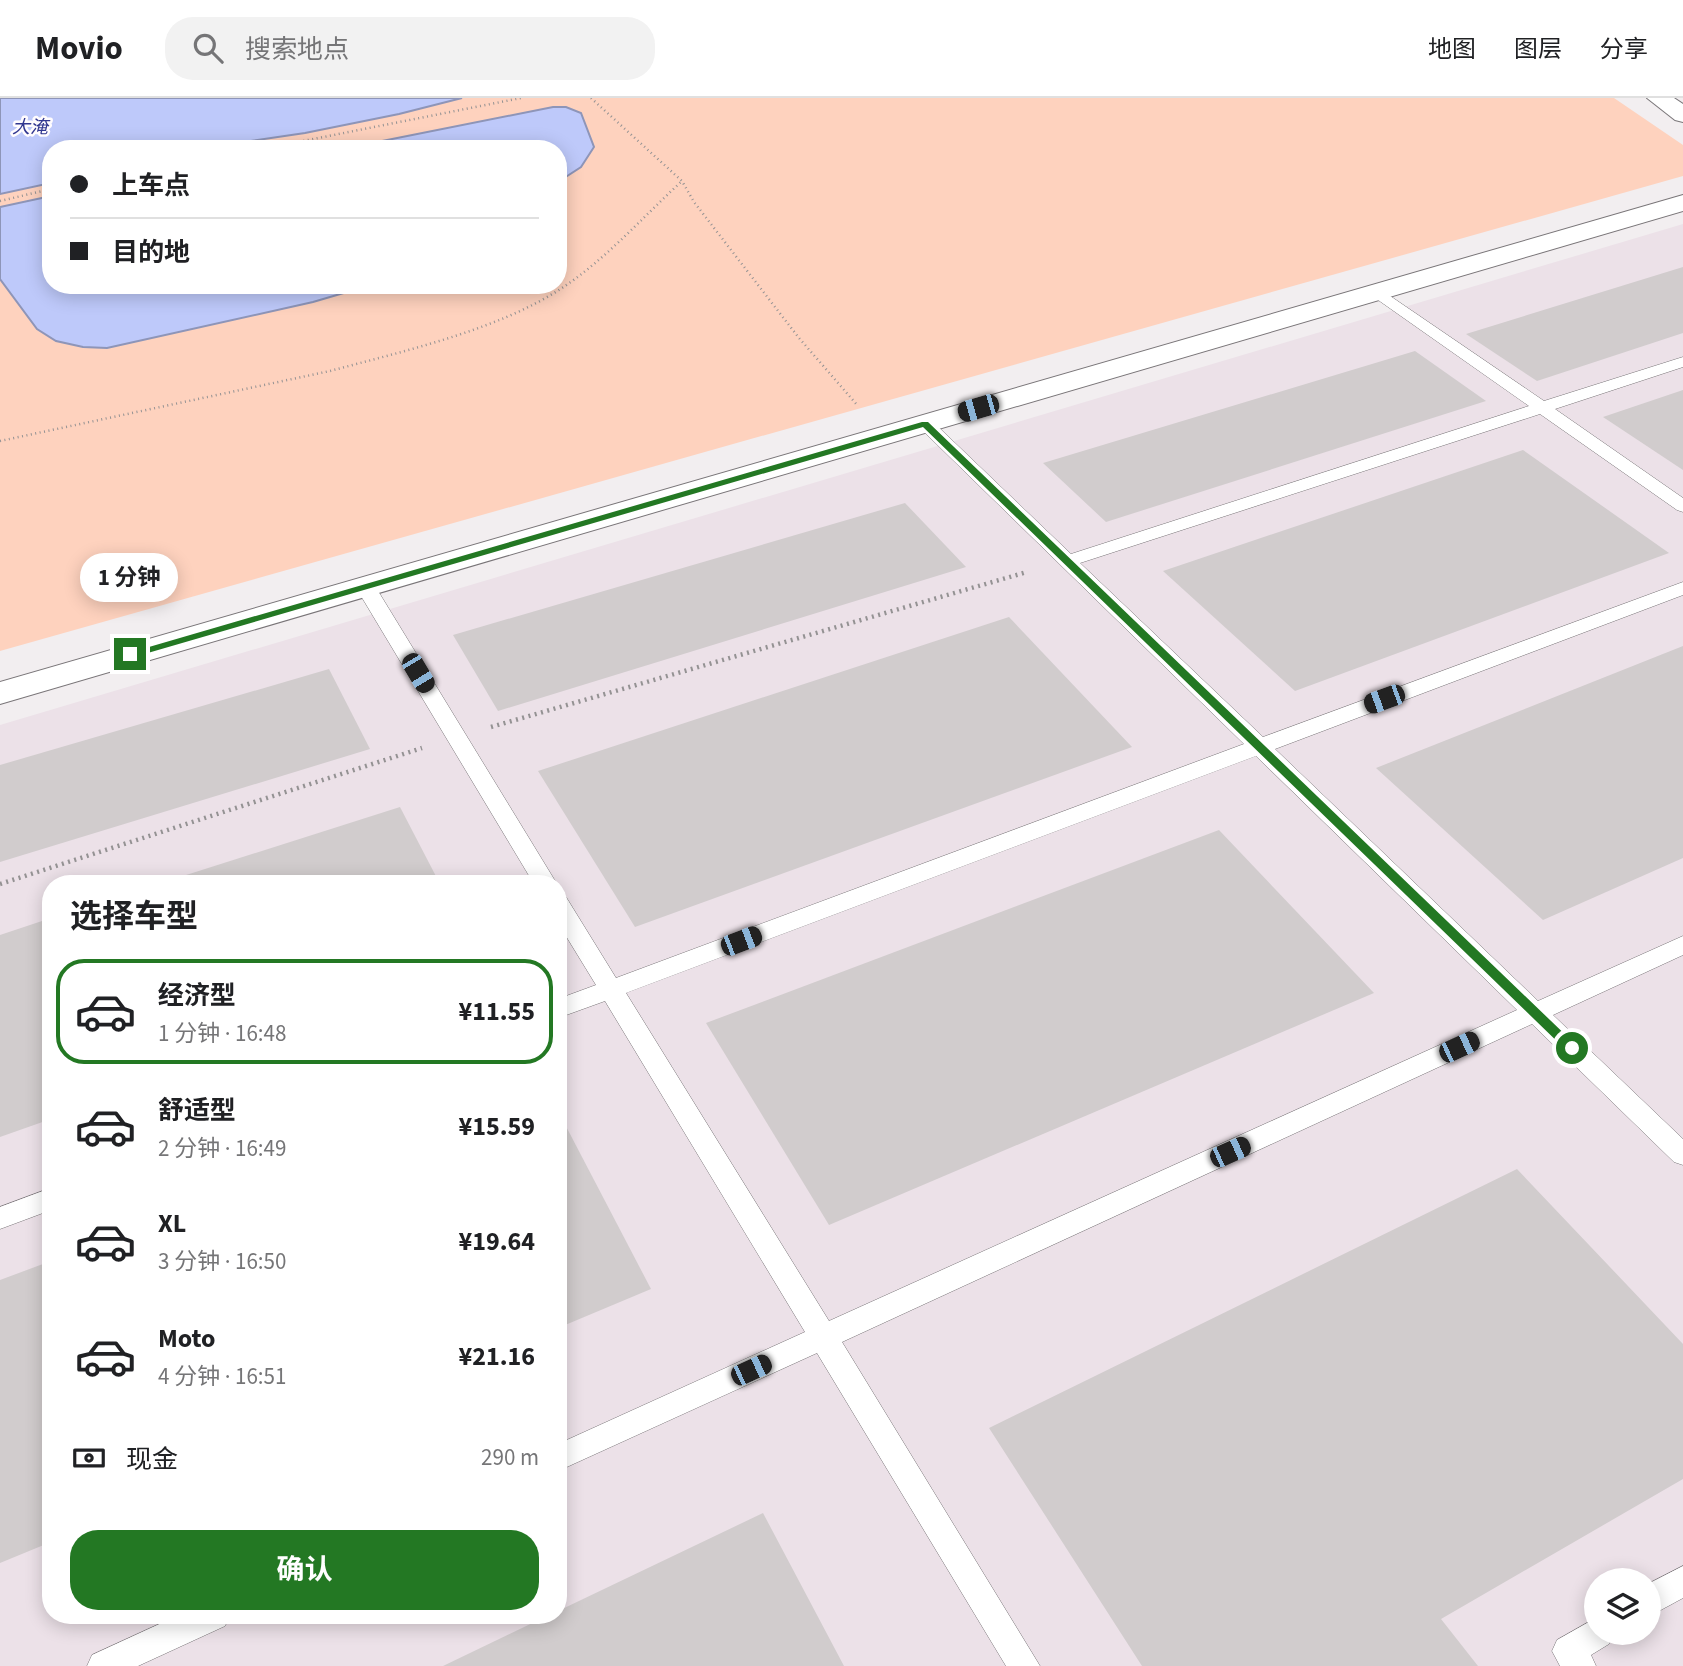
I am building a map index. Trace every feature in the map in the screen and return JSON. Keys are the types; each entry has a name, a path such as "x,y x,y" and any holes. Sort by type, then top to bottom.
{"street":[{"path":"1659,98 1683,115"},
{"path":"0,692 1683,203"}],"lane":[{"path":"1377,292 1683,506"},
{"path":"1067,561 1683,362"},
{"path":"925,424 1683,1155"},
{"path":"365,586 541,875"},
{"path":"567,1006 1683,588"},
{"path":"567,918 1024,1666"},
{"path":"567,1454 1683,945"},
{"path":"0,1217 42,1202"},
{"path":"1661,1594 1683,1581"},
{"path":"103,1666 194,1624"},
{"path":"1580,1666 1568,1651 1584,1641"}],"path":[{"path":"308,140 521,98"},
{"path":"591,98 682,181 694,202 799,338 883,435"},
{"path":"567,283 598,261 682,181"},
{"path":"0,201 42,191"},
{"path":"0,441 389,356 470,329 552,294"},
{"path":"0,884 457,737 1067,561"}],"shaded area":[{"path":"0,98 1614,98 1683,145 1683,176 0,651"},
{"path":"1683,224 1683,1666 0,1666 0,725"}],"water":[{"name":"大淹","path":"0,98 462,98 399,114 257,140 42,140 42,185 0,194"},
{"path":"553,107 566,107 581,113 594,147 581,167 567,176 567,140 387,140"},
{"path":"42,198 42,294 340,294 107,348 83,347 56,341 37,329 0,279 0,207"}],"building":[{"path":"1683,267 1683,333 1537,381 1466,334"},
{"path":"1415,351 1486,401 1106,522 1043,463"},
{"path":"1683,390 1683,470 1603,417"},
{"path":"1523,450 1669,553 1295,691 1163,571"},
{"path":"905,503 966,567 498,711 453,635"},
{"path":"1009,617 1132,747 635,927 538,771"},
{"path":"1683,646 1683,858 1543,920 1376,768"},
{"path":"329,669 370,749 0,862 0,765"},
{"path":"400,807 435,875 186,875"},
{"path":"1219,830 1374,993 829,1225 706,1023"},
{"path":"42,921 42,1122 0,1137 0,935"},
{"path":"567,1128 651,1289 567,1324"},
{"path":"1517,1169 1683,1344 1683,1479 1441,1619 1478,1666 1142,1666 989,1428"},
{"path":"42,1264 42,1546 0,1563 0,1280"},
{"path":"763,1513 844,1666 443,1666 530,1624 567,1624 567,1607"}],"route":[{"path":"130,654 925,424 1572,1048"}]}
